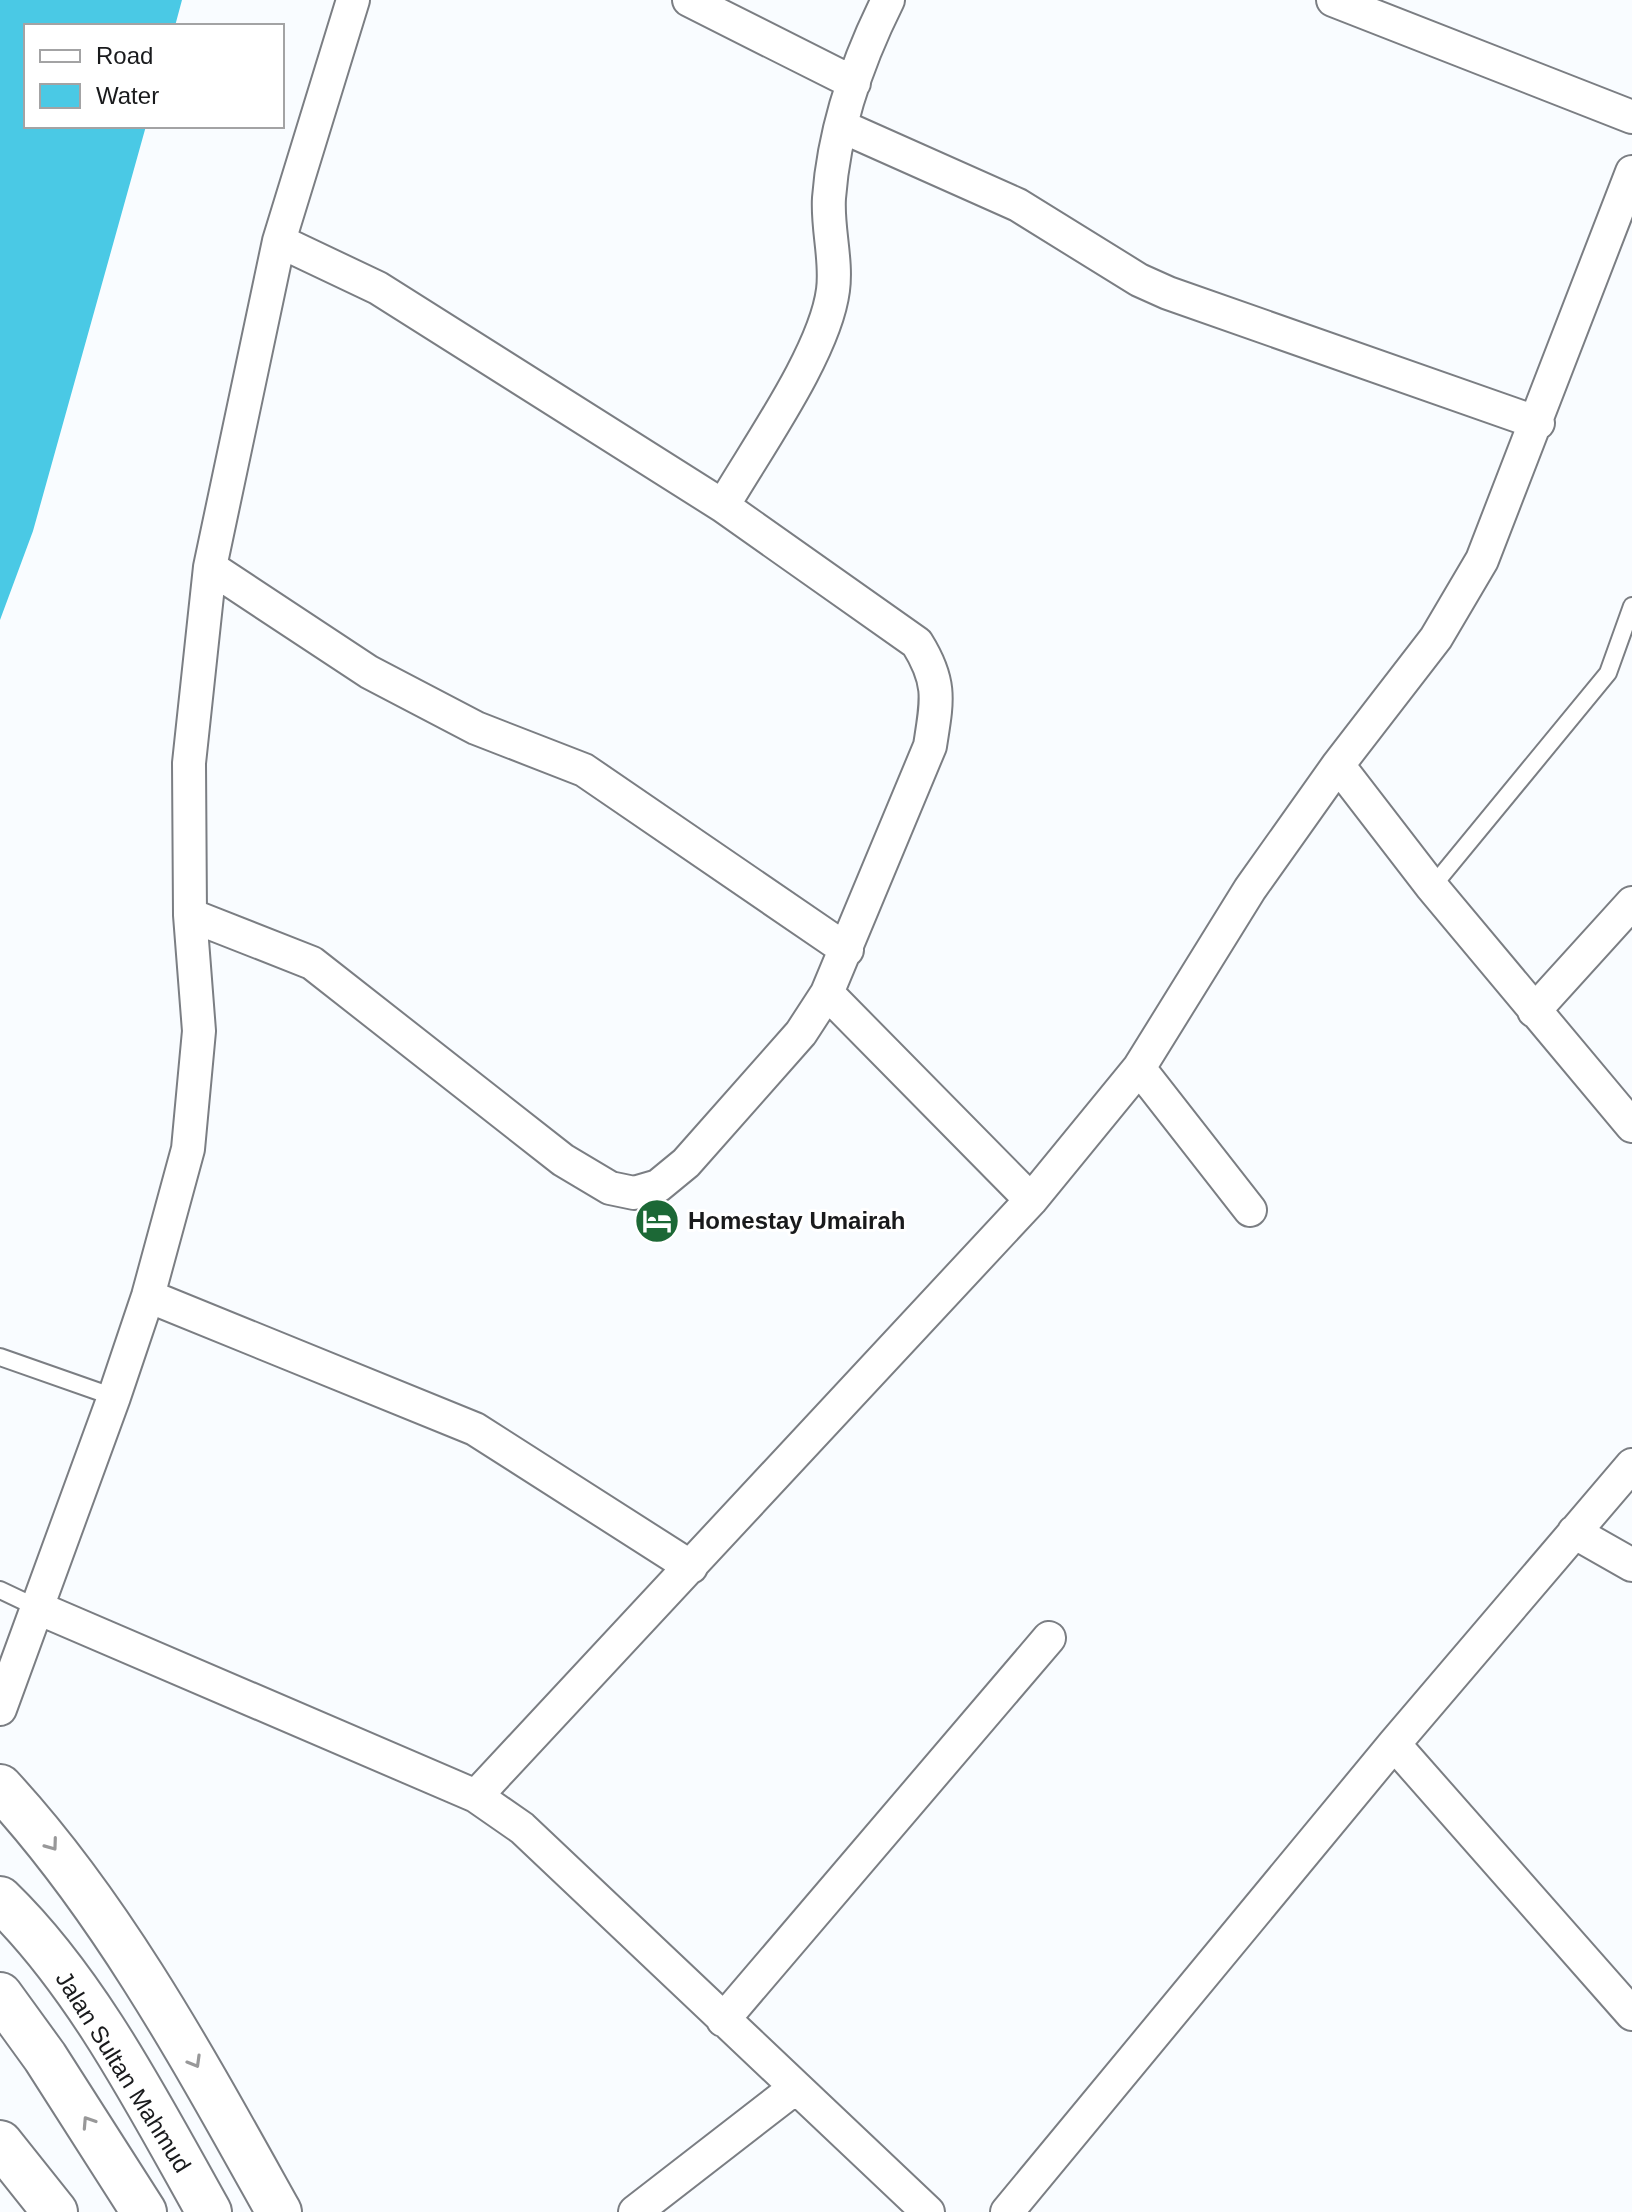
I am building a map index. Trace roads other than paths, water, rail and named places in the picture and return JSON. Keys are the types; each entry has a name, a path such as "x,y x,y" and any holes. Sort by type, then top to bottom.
{"highway":[{"path":"0,1787 48,1839 192,2055 279,2212"},
{"name":"Jalan Sultan Mahmud","path":"0,1899 57,1967 101,2029 209,2212"},
{"path":"0,1995 137,2200"},
{"path":"0,2143 55,2212"}],"street":[{"path":"0,1709 148,1296 188,1149 199,1031 190,915 189,763 210,567 279,241 353,0"},
{"path":"689,0 854,83"},
{"path":"723,506 819,342 833,289 829,198 843,127 862,53 888,0"},
{"path":"1333,0 1632,117"},
{"path":"843,127 1018,205 1139,280 1168,293 1538,423"},
{"path":"476,1796 1031,1200 1139,1068 1250,889 1338,765 1436,638 1482,560 1538,423 1632,172"},
{"path":"190,915 312,963 563,1160 610,1188 634,1193 658,1186 686,1163 801,1033 827,993 930,746 937,702 933,669 917,643 723,506 378,288 279,241"},
{"path":"210,567 369,672 476,728 584,770 847,950"},
{"path":"1338,765 1432,887 1632,1126"},
{"path":"1534,1011 1632,903"},
{"path":"827,993 1031,1200"},
{"path":"1139,1068 1250,1210"},
{"path":"148,1296 475,1429 691,1567"},
{"path":"1007,2212 1394,1744 1632,1465"},
{"path":"1574,1532 1632,1565"},
{"path":"38,1608 476,1796 522,1828 928,2212"},
{"path":"723,2020 1049,1638"},
{"path":"1394,1744 1632,2014"},
{"path":"635,2212 795,2088"}],"lane":[{"path":"1432,887 1608,673 1632,606"},
{"path":"0,1357 114,1397"},
{"path":"0,1590 38,1608"}],"water":[{"path":"0,0 182,0 176,24 24,24 24,128 145,128 33,531 0,620"}],"place":[{"name":"Homestay Umairah","path":"657,1221"}]}
